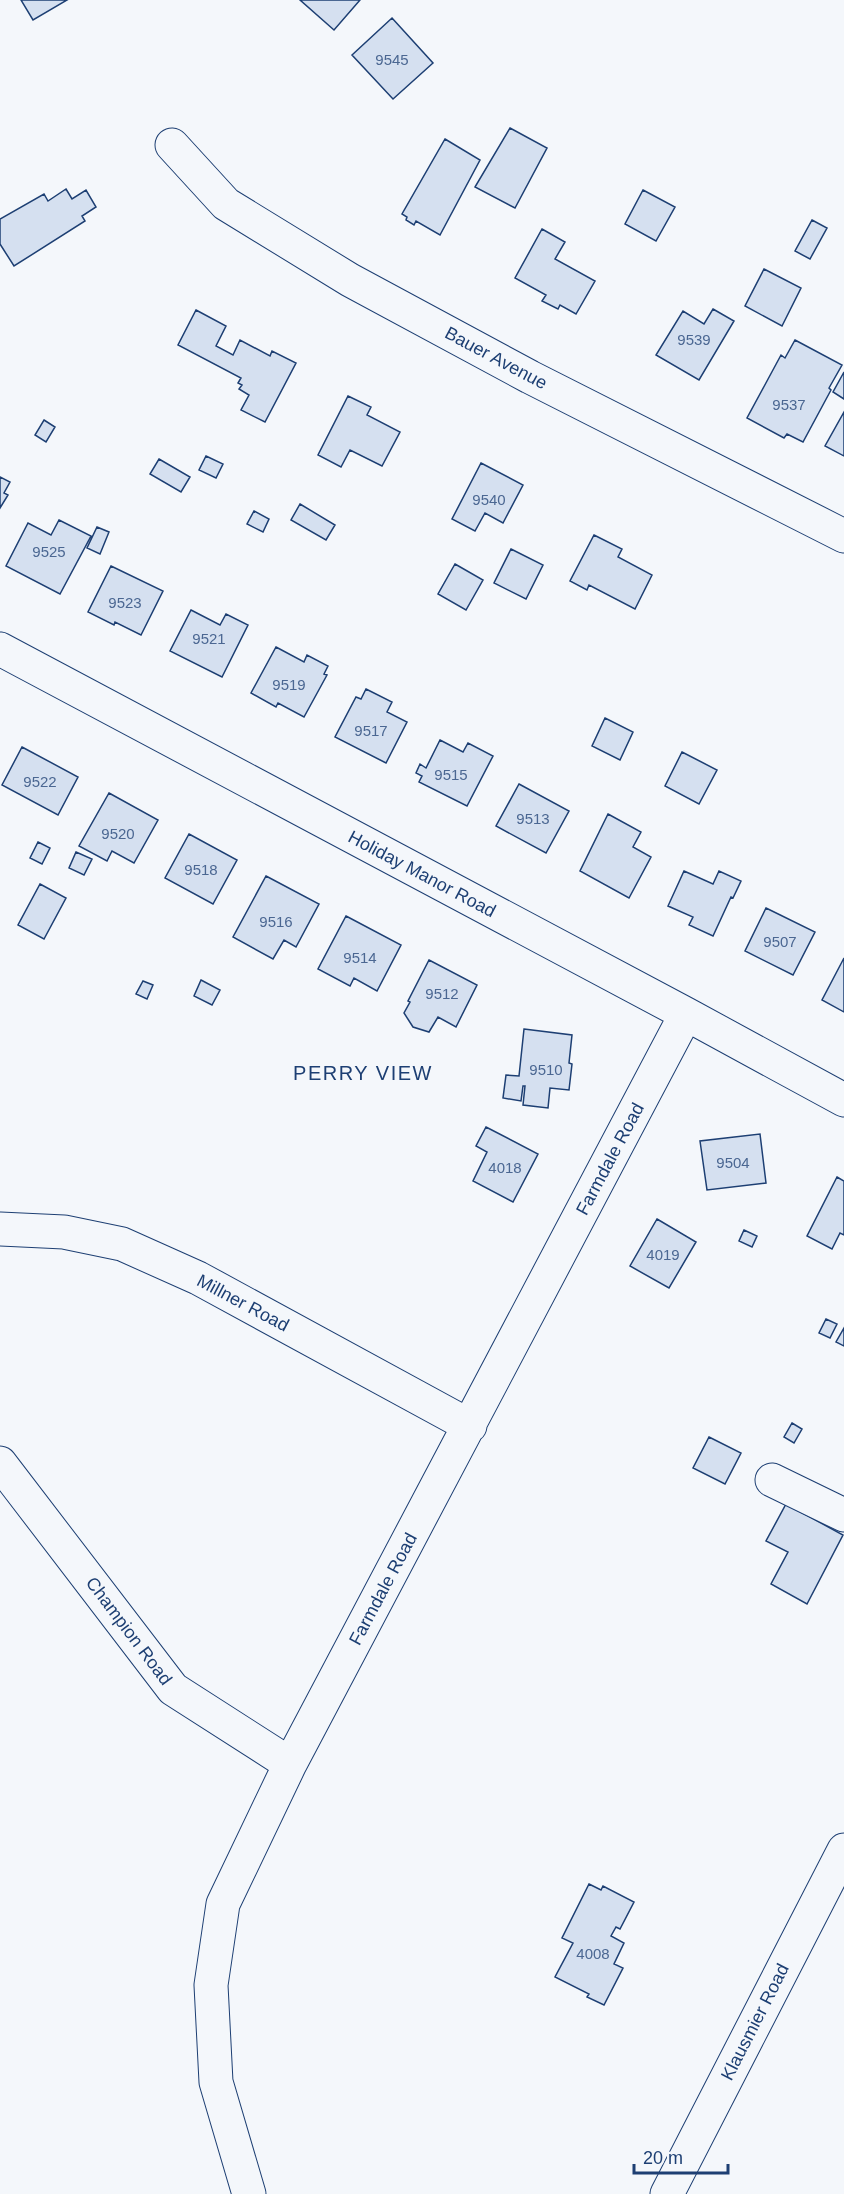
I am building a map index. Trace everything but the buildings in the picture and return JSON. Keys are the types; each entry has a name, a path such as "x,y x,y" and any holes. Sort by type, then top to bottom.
{"street":[{"name":"Bauer Avenue","path":"172,145 226,204 350,280 530,377 844,536"},
{"name":"Holiday Manor Road","path":"0,649 844,1100"},
{"name":"Farmdale Road","path":"249,2194 216,2082 211,1985 223,1904 290,1764 686,1014"},
{"name":"Millner Road","path":"0,1229 64,1232 122,1244 198,1278 470,1426"},
{"name":"Champion Road","path":"0,1463 173,1689 290,1764"},
{"path":"772,1480 844,1515"},
{"name":"Klausmier Road","path":"667,2194 844,1850"}],"district":[{"name":"PERRY VIEW","path":"363,1073"}]}
